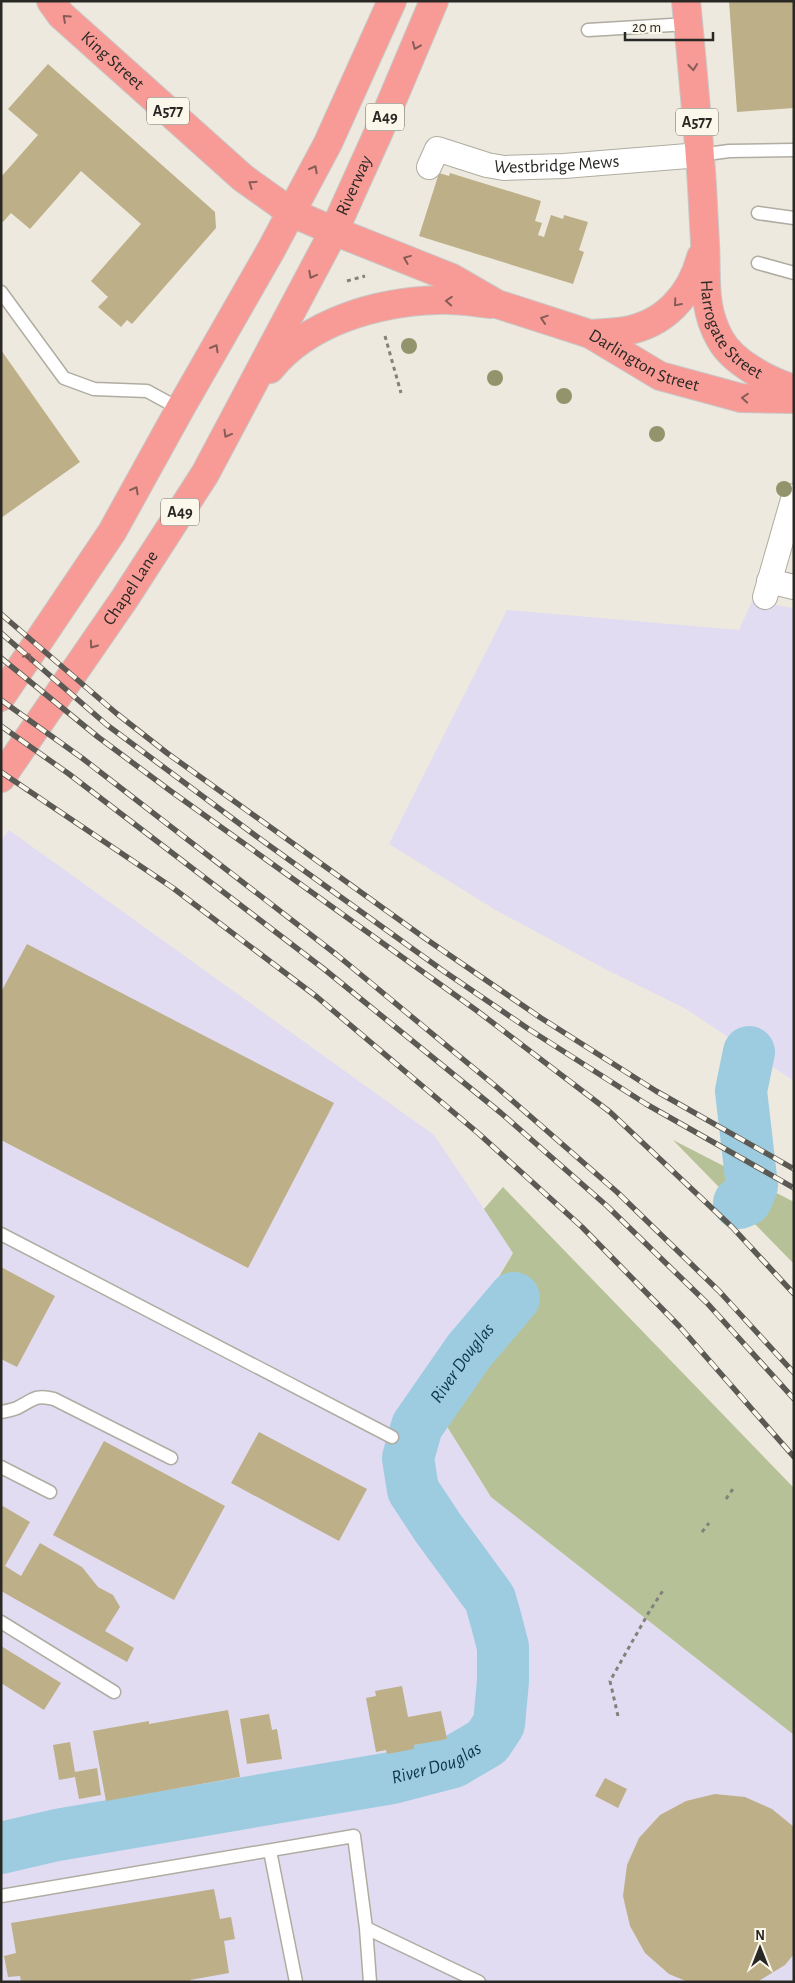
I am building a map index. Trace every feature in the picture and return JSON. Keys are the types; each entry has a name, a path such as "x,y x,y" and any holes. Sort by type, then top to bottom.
{"highway":[{"name":"King Street","path":"51,1 61,15 243,178 292,213"},
{"name":"A49","path":"1,697 112,532 292,213 328,143 392,1"},
{"name":"Riverway","path":"334,232 434,1"},
{"name":"Harrogate Street","path":"687,12 700,155 706,304 712,324 721,342 729,351 752,370 778,384 794,389"},
{"name":"Darlington Street","path":"292,213 334,232 452,278 497,304 590,334 660,376 741,398 794,399"},
{"name":"Chapel Lane","path":"1,778 126,598 205,474 334,232"},
{"name":"Harrogate Street","path":"590,334 626,331 652,323 662,317 675,306 688,289 697,272 705,244"},
{"name":"Darlington Street","path":"248,396 280,357 309,335 337,321 374,309 409,302 438,300 497,304"}],"street":[{"name":"Westbridge Mews","path":"429,168 437,148 487,165 504,168 564,166 700,155"},
{"path":"794,496 767,589 794,586"}],"lane":[{"path":"588,30 687,12"},
{"path":"700,155 729,151 794,150"},
{"path":"758,213 794,218"},
{"path":"758,262 794,272"},
{"path":"1,292 64,378 94,389 146,391 180,409"},
{"path":"1,1234 392,1437"},
{"path":"1,1412 16,1408 34,1397 54,1398 170,1458"},
{"path":"1,1467 50,1492"},
{"path":"1,1622 114,1692"},
{"path":"1,1896 354,1836 366,1928 370,1982"},
{"path":"270,1851 296,1982"},
{"path":"366,1928 479,1982"}],"path":[{"path":"347,282 365,276"},
{"path":"381,332 385,337 401,393"},
{"path":"726,1500 735,1486"},
{"path":"702,1532 709,1523"},
{"path":"618,1716 610,1682 664,1589"}],"shaded area":[{"path":"752,601 794,608 794,1081 686,1009 603,968 494,909 389,844 507,610 739,630"},
{"path":"9,830 434,1135 513,1252 428,1396 491,1497 794,1735 794,1982 1,1982 1,841"}],"green space":[{"path":"673,1140 794,1202 794,1264"},
{"path":"503,1187 794,1488 794,1735 491,1497 428,1396 513,1253 484,1209"}],"building":[{"path":"729,1 794,1 794,108 737,112"},
{"path":"48,64 215,212 216,228 132,324 127,320 121,327 98,307 108,297 91,281 141,224 81,171 30,229 11,213 3,222 1,220 1,177 38,135 8,109"},
{"path":"439,173 449,176 450,173 541,201 535,221 542,223 538,235 544,237 551,215 563,219 564,215 588,222 579,250 584,252 573,284 419,236"},
{"path":"1,350 80,462 1,518"},
{"path":"27,944 334,1103 248,1268 1,1140 1,992"},
{"path":"1,1267 55,1296 17,1367 1,1359"},
{"path":"259,1432 367,1489 339,1541 231,1483"},
{"path":"104,1441 225,1506 174,1600 53,1535"},
{"path":"1,1505 30,1522 5,1566 21,1576 40,1543 82,1567 98,1587 113,1595 120,1607 105,1631 134,1648 127,1662 1,1591"},
{"path":"1,1646 61,1683 44,1710 1,1683"},
{"path":"402,1686 408,1717 441,1711 447,1739 414,1745 414,1749 387,1754 386,1750 376,1752 366,1698 376,1696 375,1691"},
{"path":"228,1710 240,1777 106,1801 93,1731 149,1721 149,1724"},
{"path":"269,1714 272,1730 277,1729 282,1759 247,1764 240,1719"},
{"path":"70,1742 75,1772 97,1768 101,1795 79,1799 75,1777 59,1780 53,1745"},
{"path":"605,1778 627,1789 618,1808 595,1796"},
{"path":"715,1794 745,1797 772,1809 794,1827 794,1954 785,1965 757,1982 688,1982 669,1974 645,1953 630,1926 623,1896 627,1865 639,1838 660,1815 686,1801"},
{"path":"214,1889 220,1919 231,1917 235,1939 224,1941 229,1973 190,1980 190,1982 21,1982 20,1976 8,1977 4,1956 16,1953 11,1923"}],"waterway":[{"name":"River Douglas","path":"739,1203 746,1200 752,1186 741,1091 749,1052"},
{"name":"River Douglas","path":"1,1848 57,1835 392,1778 453,1762 487,1742 499,1724 503,1681 503,1647 496,1620 490,1599 438,1528 413,1490 408,1458 417,1426 469,1351 514,1298"}],"railway":[{"path":"1,614 116,713 167,753 426,939 541,1018 656,1091 794,1169"},
{"path":"1,633 107,725 256,836 442,970 530,1030 646,1104 794,1188"},
{"path":"1,658 98,737 476,1010 610,1112 732,1227 794,1294"},
{"path":"1,700 82,758 337,955 499,1089 617,1192 719,1291 794,1373"},
{"path":"1,726 69,774 324,969 501,1113 607,1206 707,1303 794,1399"},
{"path":"1,772 173,888 317,997 478,1133 582,1227 679,1326 794,1457"}]}
